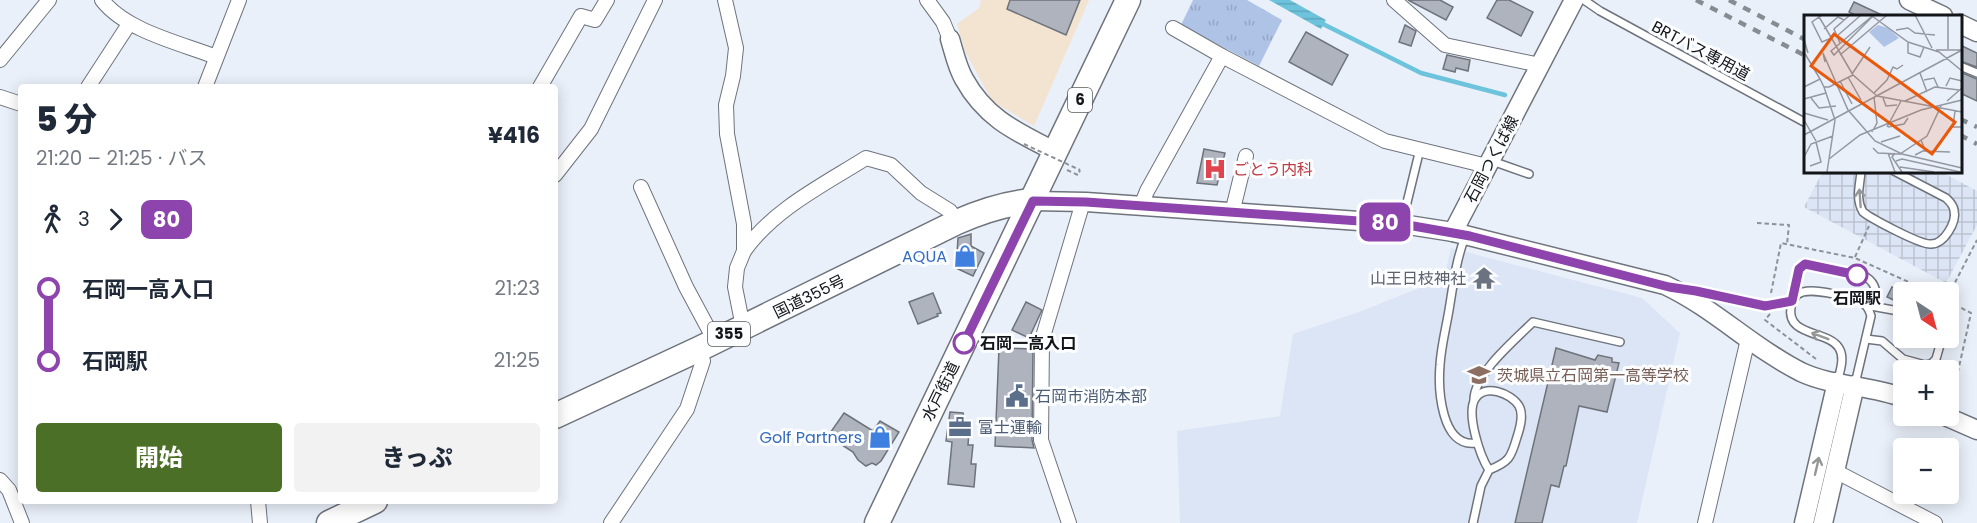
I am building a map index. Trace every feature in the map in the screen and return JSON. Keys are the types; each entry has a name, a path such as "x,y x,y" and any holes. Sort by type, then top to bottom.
{"highway":[{"name":"水戸街道","path":"877,523 1033,201 1061,161 1128,0"},
{"name":"国道355号","path":"558,415 707,345 957,222 1013,202 1033,201"},
{"path":"329,523 360,509"}],"street":[{"path":"0,60 49,0"},
{"path":"102,0 112,12 129,24 216,57"},
{"path":"207,84 239,0"},
{"path":"542,84 581,16 595,20 607,0"},
{"path":"558,171 591,129 656,0"},
{"path":"725,0 736,48 733,76 726,105 727,134 744,224 744,251"},
{"path":"927,0 943,22 963,77 983,107 1007,127 1061,161"},
{"path":"1394,0 1445,45 1540,65"},
{"path":"1411,15 1417,0"},
{"name":"石岡つくば線","path":"1460,233 1488,163 1574,0"},
{"path":"1919,8 1940,15"},
{"path":"90,84 129,24"},
{"path":"1962,25 1977,32"},
{"path":"1173,28 1385,141 1488,163"},
{"path":"1142,206 1147,191 1222,56"},
{"path":"0,97 18,103"},
{"path":"1232,213 1246,156"},
{"path":"743,327 735,287 737,268 750,242 784,210 866,158 891,165 921,193 950,211 957,222"},
{"path":"613,522 687,409 707,345 686,287 641,187"},
{"path":"1033,201 1083,202 1402,224 1460,233 1669,287 1783,363 1804,373 1893,394"},
{"path":"1069,523 1041,440 1042,340 1083,202"},
{"path":"1705,523 1748,339"},
{"path":"1823,523 1835,471 1846,384"},
{"path":"1804,523 1846,384"},
{"path":"1959,417 1977,430"},
{"path":"1835,471 1934,523"},
{"path":"0,480 9,490 22,523"},
{"path":"258,504 260,523"}],"lane":[{"name":"BRTバス専用道","path":"1584,0 1600,11 1804,122"},
{"path":"1962,67 1977,73"},
{"path":"1402,224 1420,149"},
{"path":"1488,163 1529,174"},
{"path":"1861,172 1858,204 1863,212 1923,243 1938,243 1944,239 1955,217 1952,204 1946,198 1896,172"},
{"path":"1460,233 1440,365 1439,388 1447,426 1451,434 1470,444 1476,443"},
{"path":"1846,384 1839,347 1833,341 1796,325 1790,313 1799,269 1805,264 1866,277 1875,286 1877,296 1875,306"},
{"path":"1669,287 1765,306 1792,301 1798,293 1807,290 1859,300 1866,304 1893,310"},
{"path":"1846,384 1866,339 1871,316 1866,304"},
{"path":"1489,470 1476,443 1474,391 1478,381 1507,347 1533,322 1620,342"},
{"path":"1866,339 1882,341 1903,359 1925,365 1931,364 1936,359 1939,348"},
{"path":"1473,523 1481,486 1489,470 1501,465 1511,457 1521,426 1519,406 1509,396 1491,390 1481,392 1474,399"}],"path":[{"path":"1023,144 1080,170 1078,175 1061,161"},
{"path":"1855,258 1873,218"},
{"path":"1757,223 1789,225 1786,244"},
{"path":"1956,282 1977,240"},
{"path":"1959,305 1971,313 1959,365"},
{"path":"1770,314 1765,320 1816,359 1815,364"}],"shaded area":[{"path":"981,0 1089,0 1034,126 992,101 965,51 957,24 979,8"},
{"path":"1269,0 1290,0 1326,20 1321,29"},
{"path":"1822,172 1942,172 1977,191 1977,225 1947,282 1804,207"},
{"name":"茨城県立石岡第一高等学校","path":"1451,248 1642,298 1680,333 1637,523 1180,523 1177,431 1280,416 1293,334 1359,312 1444,278"}],"green space":[{"path":"1193,0 1247,0 1282,20 1259,66 1181,25"}],"building":[{"path":"1010,0 1080,0 1066,35 1007,9"},
{"path":"1408,0 1440,0 1453,7 1446,20"},
{"path":"1497,0 1509,0 1533,12 1521,36 1487,18"},
{"path":"1854,2 1882,15 1855,15 1849,12"},
{"path":"1405,25 1416,31 1411,46 1399,42"},
{"path":"1306,32 1348,55 1332,85 1289,62"},
{"path":"1962,46 1977,53 1977,67 1962,62"},
{"path":"1447,55 1470,60 1468,71 1456,68 1455,72 1443,69"},
{"path":"1962,73 1977,79 1977,101 1962,94"},
{"path":"1204,149 1225,153 1217,185 1197,183"},
{"path":"971,234 971,246 984,253 973,276 956,268 958,238"},
{"path":"1892,287 1893,288 1893,300 1887,297"},
{"path":"933,293 941,313 918,324 909,302"},
{"path":"1026,302 1042,310 1029,338 1012,330"},
{"path":"999,348 1033,349 1032,440 1034,448 995,446"},
{"path":"1556,348 1595,360 1598,355 1612,358 1612,362 1619,363 1607,412 1579,406 1566,466 1564,466 1559,487 1551,485 1542,523 1515,523"},
{"path":"950,412 963,413 969,431 968,445 973,445 971,464 976,464 974,487 948,484 952,442 946,441"},
{"path":"844,413 873,431 880,421 899,432 881,461 876,465 872,463 866,466 853,452 828,436"}],"waterway":[{"path":"1319,22 1421,73 1505,95"}],"railway":[{"path":"1696,0 1804,55"},
{"path":"1729,0 1804,39"},
{"path":"1962,120 1977,127"},
{"path":"1962,136 1977,144"}],"bus line":[{"name":"80","path":"964,343 1033,201 1086,202 1402,224 1453,232 1669,287 1765,306 1792,301 1799,269 1805,264 1857,275"}],"place":[{"name":"ごとう内科","path":"1215,169"},
{"name":"AQUA","path":"965,256"},
{"name":"石岡駅","path":"1857,275"},
{"name":"山王日枝神社","path":"1484,278"},
{"name":"石岡一高入口","path":"964,343"},
{"name":"茨城県立石岡第一高等学校","path":"1479,375"},
{"name":"石岡市消防本部","path":"1017,396"},
{"name":"富士運輸","path":"960,427"},
{"name":"Golf Partners","path":"880,437"}]}
